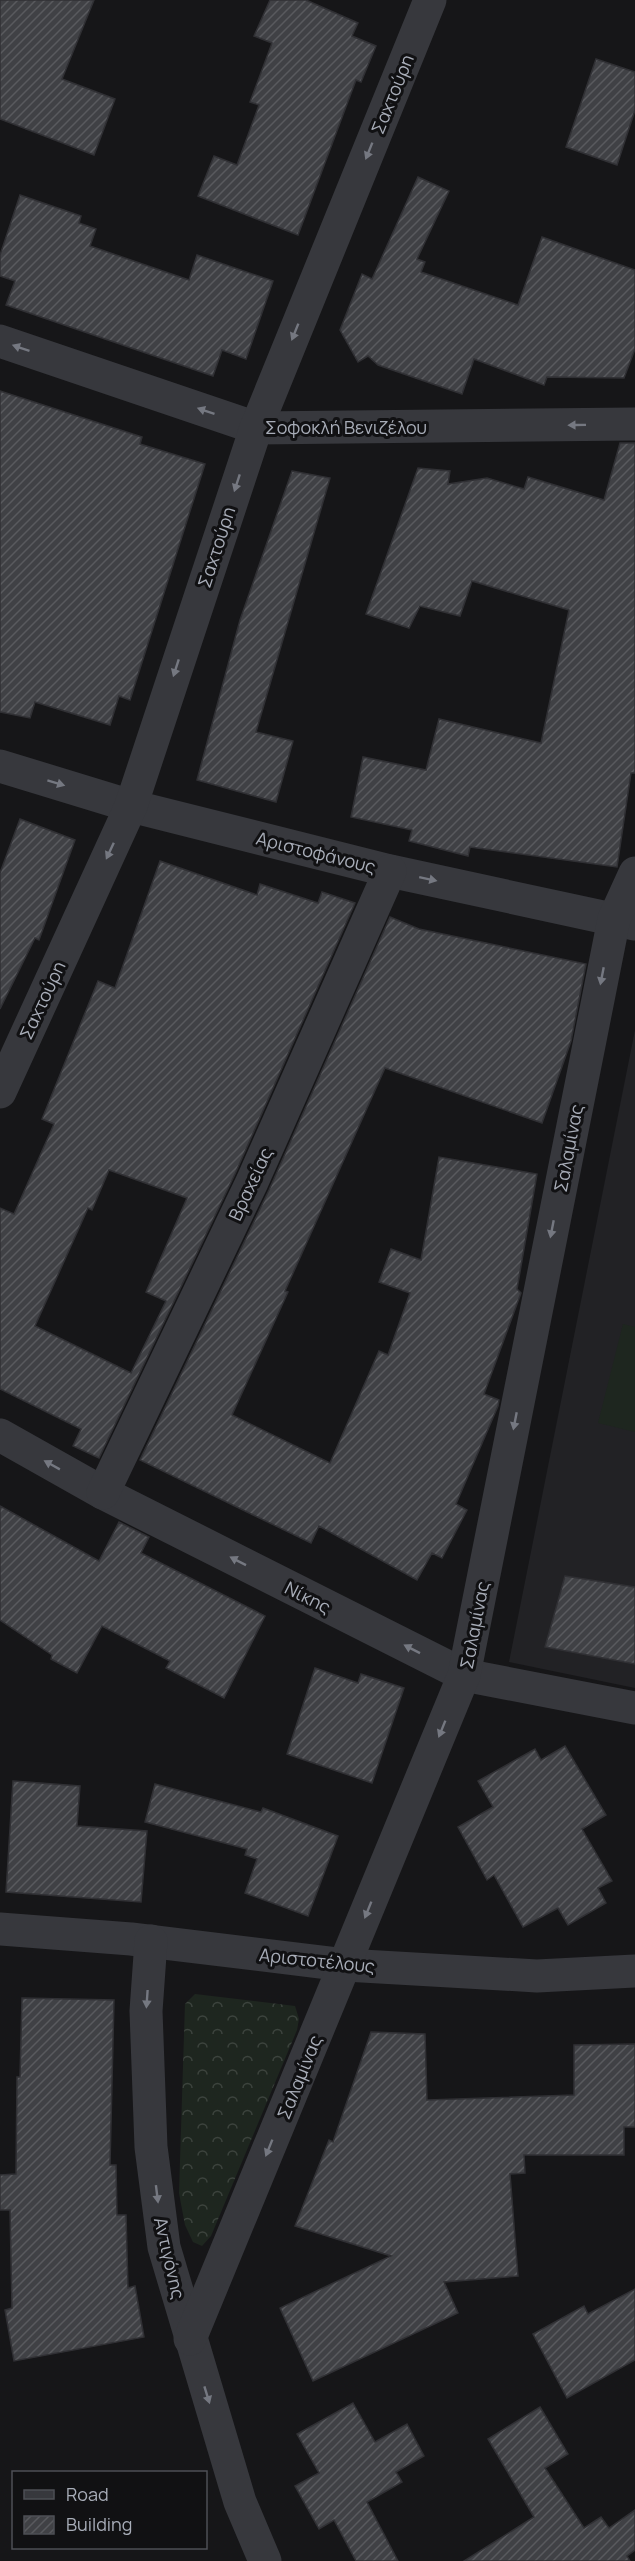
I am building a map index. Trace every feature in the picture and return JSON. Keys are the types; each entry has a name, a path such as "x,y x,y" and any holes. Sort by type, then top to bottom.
{"street":[{"name":"Σαχτούρη","path":"1,1086 131,806 256,428 430,0"},
{"name":"Σοφοκλή Βενιζέλου","path":"0,341 256,428 635,424"},
{"name":"Αριστοφάνους","path":"0,766 131,806 390,871 624,921"},
{"name":"Βραχείας","path":"103,1493 252,1182 390,871"},
{"name":"Σαλαμίνας","path":"190,2339 464,1675 635,873"},
{"name":"Νίκης","path":"0,1435 103,1493 464,1675 635,1708"},
{"name":"Αριστοτέλους","path":"0,1929 151,1941 345,1965 537,1976 635,1971"},
{"name":"Αντιγόνης","path":"151,1941 146,2011 151,2147 164,2247 240,2502 265,2561"}],"shaded area":[{"path":"635,1030 635,1688 509,1662"}],"green space":[{"path":"623,1324 635,1327 635,1432 598,1423"},
{"path":"195,1994 295,2006 299,2019 297,2030 211,2236 202,2246 193,2242 185,2225 179,2193 185,2004"}],"building":[{"path":"0,0 94,0 62,79 115,99 94,155 0,119"},
{"path":"270,0 306,0 358,23 352,36 376,46 361,82 356,80 298,235 198,196 214,156 237,165 259,105 250,102 272,43 254,36"},
{"path":"596,59 635,72 635,110 617,165 566,147"},
{"path":"418,177 449,191 417,259 425,262 421,272 518,305 542,237 635,270 635,349 624,378 547,377 544,385 474,359 462,394 378,365 368,356 358,362 340,330 362,274 372,279"},
{"path":"20,195 81,216 79,223 96,229 90,246 189,280 197,255 273,281 246,359 222,350 213,376 6,305 15,281 0,276 0,255"},
{"path":"0,391 142,437 140,444 205,464 130,700 119,696 110,725 35,702 30,718 0,712"},
{"path":"620,443 635,443 635,773 631,773 617,867 470,847 468,856 409,841 412,830 351,817 363,757 426,770 439,719 541,743 569,610 472,581 460,616 420,606 409,628 366,614 418,468 450,471 448,484 487,478 524,489 528,477 604,500"},
{"path":"292,471 330,478 256,732 293,741 276,802 197,780 240,620"},
{"path":"20,819 75,840 39,940 35,938 0,1009 0,873"},
{"path":"160,861 257,895 260,884 318,903 322,892 355,903 235,1174 99,1458 73,1446 81,1429 0,1389 0,1208 14,1214 54,1124 42,1119 98,981 115,988","holes":["109,1170 187,1198 146,1292 166,1301 131,1373 35,1326 88,1208 92,1210"]},
{"path":"390,917 419,929 586,964 571,1041 542,1123 385,1068 232,1415 330,1463 379,1351 388,1355 410,1293 379,1282 391,1249 421,1260 439,1157 537,1174 517,1289 521,1293 484,1394 499,1400 498,1406 456,1504 467,1510 442,1558 432,1553 417,1580 319,1526 311,1543 140,1460 269,1190"},
{"path":"0,1506 99,1561 119,1522 149,1537 141,1553 265,1616 224,1698 166,1668 170,1661 102,1626 77,1673 51,1659 52,1655 0,1620"},
{"path":"565,1576 635,1587 635,1664 545,1647"},
{"path":"315,1668 358,1683 361,1674 404,1688 372,1783 287,1754"},
{"path":"565,1746 606,1815 582,1829 612,1881 598,1888 606,1903 568,1925 558,1908 523,1927 494,1875 487,1880 458,1827 493,1807 478,1781 535,1749 541,1760"},
{"path":"13,1781 80,1786 77,1826 147,1831 141,1902 6,1892"},
{"path":"155,1784 261,1812 263,1808 338,1836 308,1916 245,1893 257,1859 245,1855 247,1849 145,1822"},
{"path":"22,1998 114,2000 110,2165 116,2165 117,2215 126,2215 128,2288 135,2286 144,2337 14,2361 5,2310 12,2308 10,2210 0,2210 0,2175 16,2174 17,2077 20,2077"},
{"path":"371,2032 425,2034 427,2100 574,2095 574,2045 635,2044 635,2127 624,2127 624,2155 524,2155 525,2173 510,2174 518,2276 444,2282 458,2313 313,2381 280,2308 391,2256 295,2226 329,2140 333,2142"},
{"path":"635,2289 635,2360 567,2398 533,2334 584,2306 588,2314"},
{"path":"353,2403 375,2442 407,2424 424,2456 396,2472 402,2482 367,2502 398,2561 356,2561 334,2520 319,2529 295,2486 319,2473 297,2434"},
{"path":"540,2407 568,2454 545,2468 584,2528 601,2517 609,2528 635,2510 635,2550 627,2556 630,2561 464,2561 534,2517 488,2439"}]}
